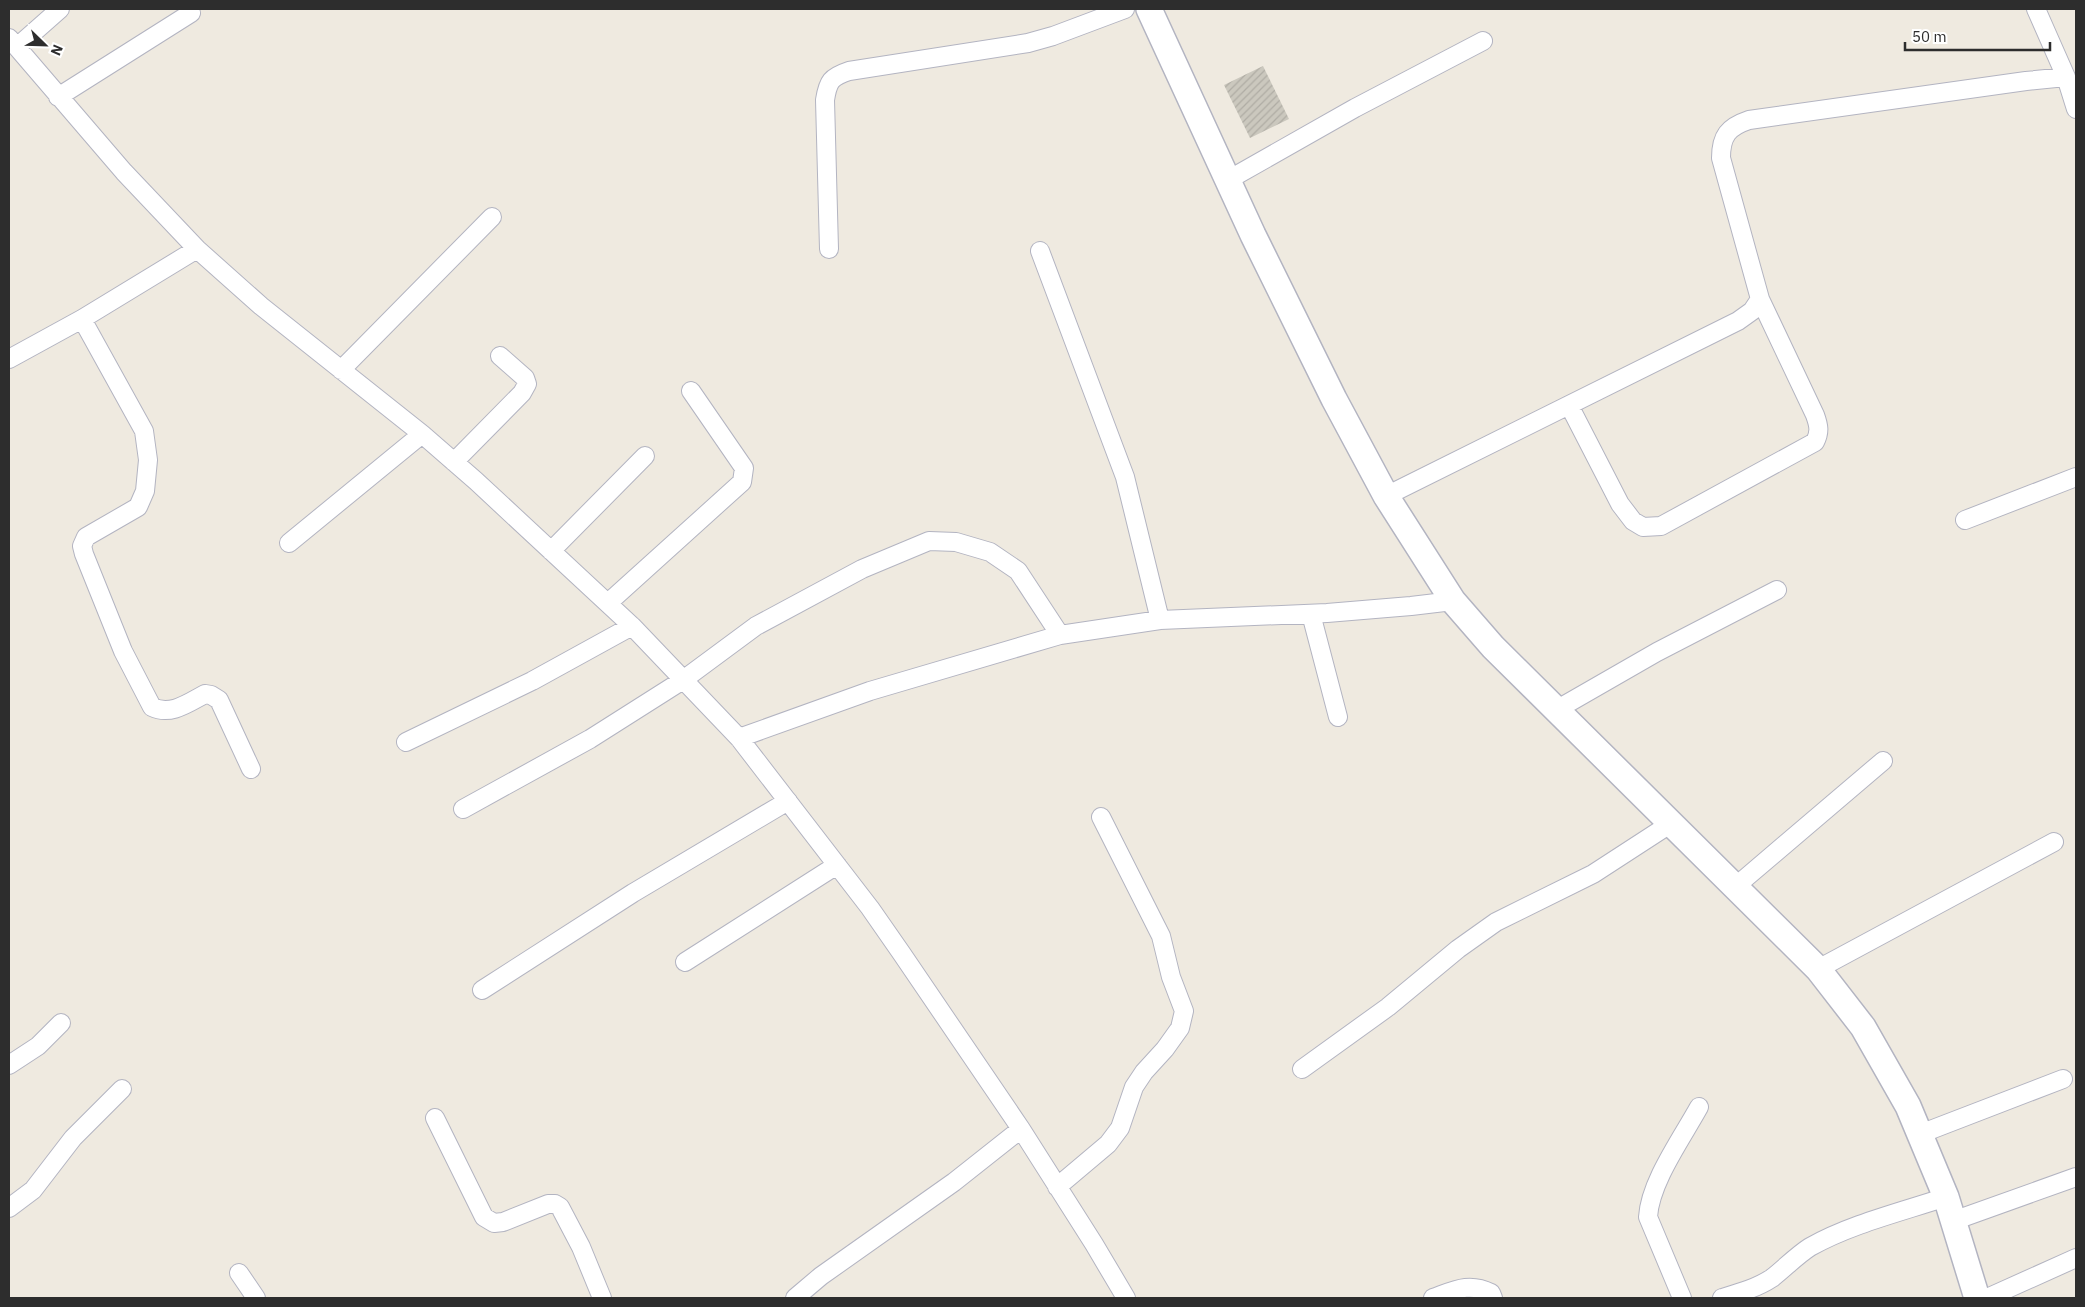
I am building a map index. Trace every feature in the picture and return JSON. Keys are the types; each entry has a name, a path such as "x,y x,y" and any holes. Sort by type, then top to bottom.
{"main road":[{"path":"1149,9 1228,180 1334,399 1386,496 1453,601 1493,647 1818,969 1863,1027 1908,1106 1920,1134 1946,1197 1977,1298"}],"street":[{"path":"60,9 13,43 124,172 197,249 261,306 422,434 552,552 632,626 739,738 837,865 902,954 1020,1129 1126,1298"},
{"path":"829,249 825,100 827,88 831,80 837,75 849,71 1028,43 1053,36 1125,9"},
{"path":"2036,9 2066,77 2076,109"},
{"path":"58,97 191,14"},
{"path":"1228,180 1355,108 1482,41"},
{"path":"1569,405 1620,504 1633,521 1643,527 1661,526 1815,442 1819,426 1815,415 1760,299 1721,158 1721,146 1726,133 1735,124 1749,120 2066,77"},
{"path":"341,370 492,217"},
{"path":"9,359 82,320 197,249"},
{"path":"1040,251 1125,477 1160,620"},
{"path":"1386,496 1738,321 1752,311 1760,299"},
{"path":"82,320 144,431 148,460 145,491 138,507 86,538 82,546 84,554 123,651 152,707 161,711 173,710 205,694 219,700 251,769"},
{"path":"454,462 522,394 527,384 526,378 500,356"},
{"path":"608,604 742,482 744,468 691,391"},
{"path":"288,543 422,434"},
{"path":"552,552 645,456"},
{"path":"1965,520 2076,477"},
{"path":"463,809 590,739 683,680 756,626 862,569 929,541 956,542 990,552 1018,571 1060,635"},
{"path":"1556,710 1657,652 1776,590"},
{"path":"739,738 870,691 1060,635 1160,620 1311,614 1453,601"},
{"path":"1311,614 1338,717"},
{"path":"406,742 532,681 632,626"},
{"path":"1736,887 1882,761"},
{"path":"482,990 633,892 788,801"},
{"path":"1057,1187 1108,1144 1120,1128 1134,1087 1180,1028 1184,1011 1171,977 1161,936 1101,818"},
{"path":"1302,1069 1388,1007 1458,949 1496,922 1593,874 1670,824"},
{"path":"1818,969 2054,842"},
{"path":"685,962 837,865"},
{"path":"9,1065 38,1046 61,1023"},
{"path":"1920,1134 2063,1079"},
{"path":"9,1208 33,1190 73,1138 122,1089"},
{"path":"1682,1298 1648,1216 1649,1204 1657,1184 1699,1107"},
{"path":"435,1118 484,1217 494,1223 503,1222 548,1204 555,1204 560,1207 581,1247 602,1298"},
{"path":"795,1298 821,1276 954,1182 1020,1129"},
{"path":"1953,1221 2076,1177"},
{"path":"1722,1298 1758,1286 1772,1278 1795,1257 1829,1238 1946,1197"},
{"path":"1987,1298 2076,1258"},
{"path":"239,1273 256,1298"},
{"path":"1433,1298 1464,1287 1478,1286 1491,1292 1492,1298"}],"building":[{"path":"1263,66 1289,119 1250,138 1224,85"}]}
